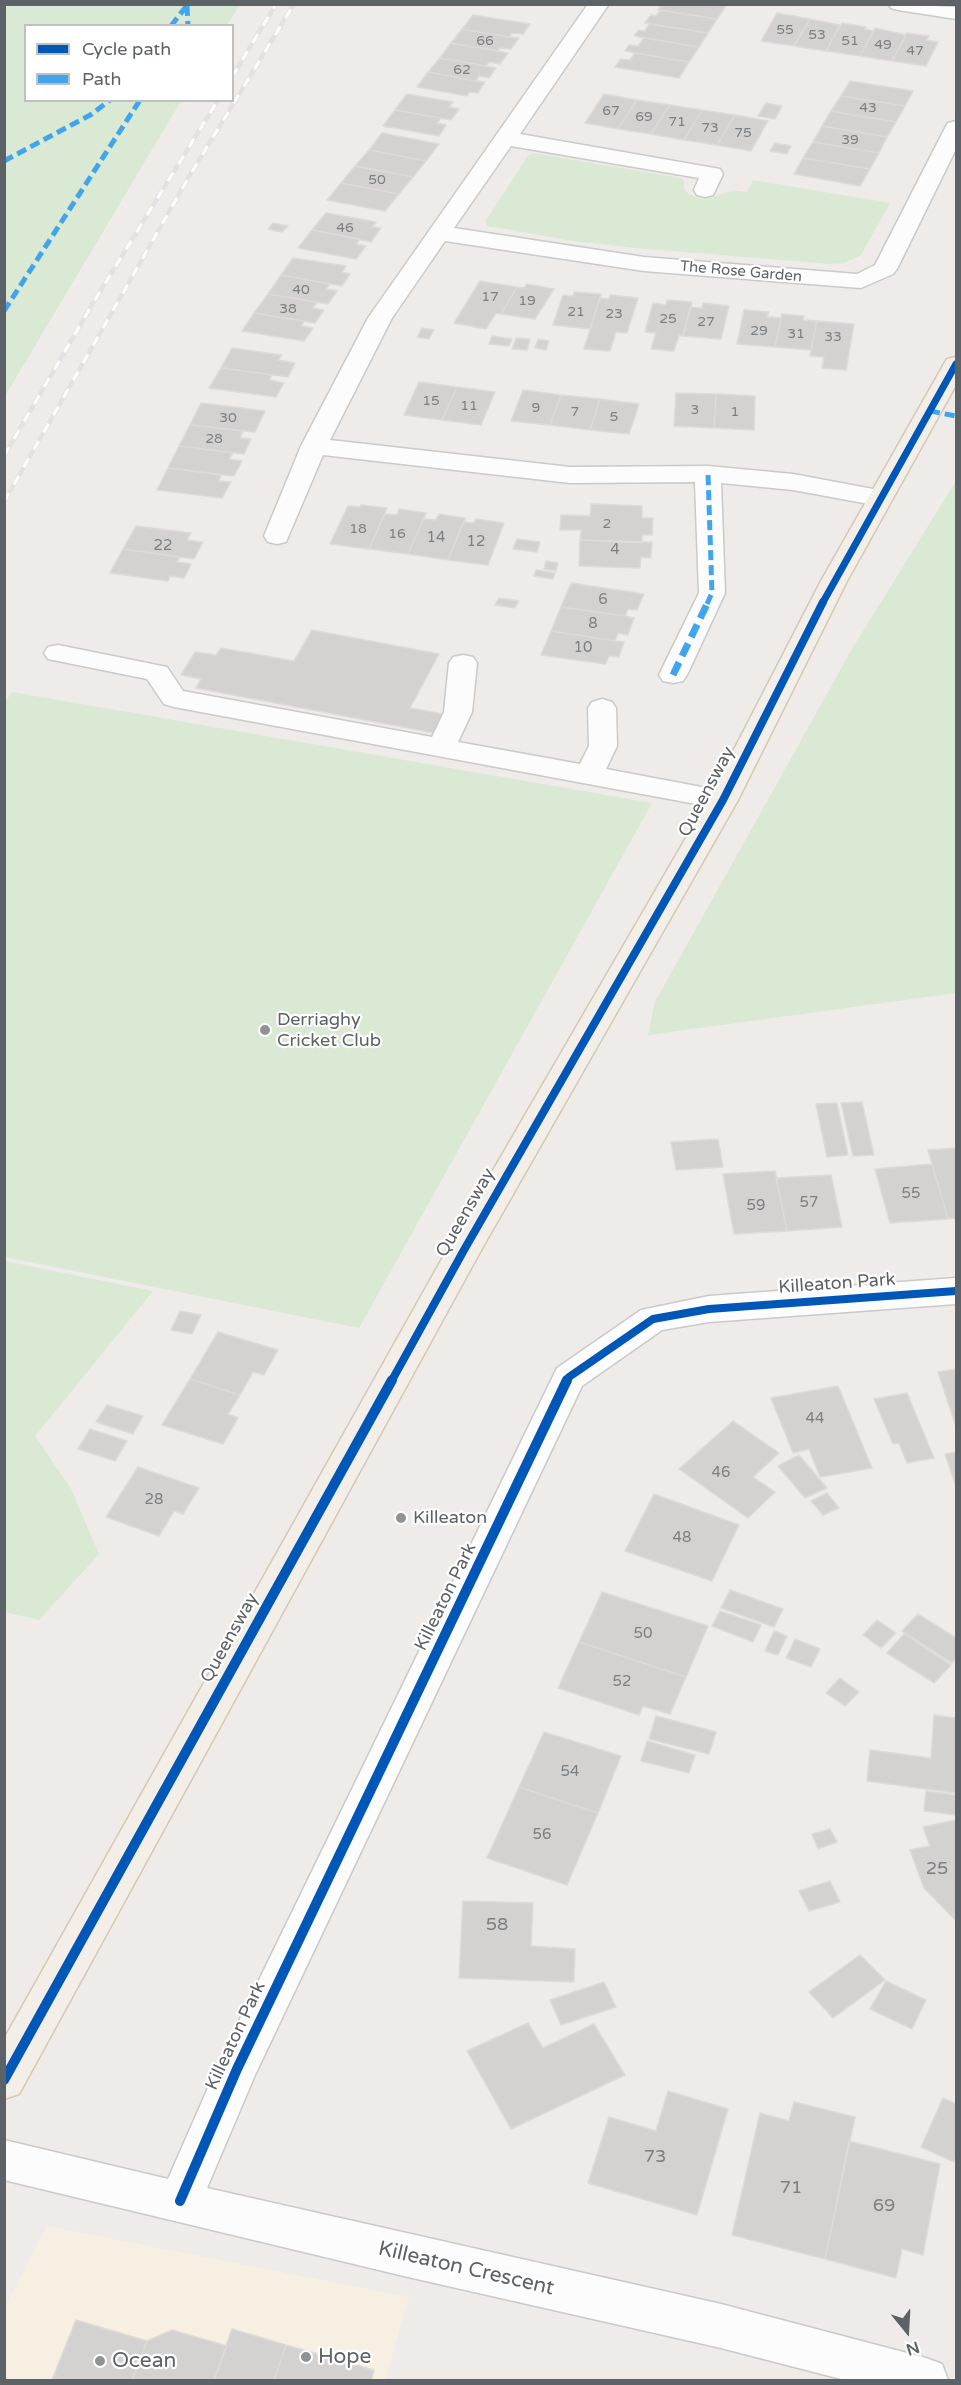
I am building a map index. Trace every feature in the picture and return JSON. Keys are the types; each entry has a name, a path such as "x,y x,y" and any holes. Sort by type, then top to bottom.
{"main road":[{"name":"Queensway","path":"4,2080 458,1260 723,801 834,581 957,364"}],"street":[{"path":"277,536 314,446 380,318 599,4"},
{"path":"898,4 957,13"},
{"name":"The Rose Garden","path":"439,232 644,264 861,281 885,269 957,128"},
{"path":"505,138 712,174 705,190"},
{"path":"314,446 570,474 708,474 793,482 880,498"},
{"path":"674,675 712,593 708,474"},
{"path":"58,653 157,673 174,698 723,801"},
{"path":"441,748 458,712 463,663"},
{"path":"588,776 603,746 602,708"},
{"name":"Killeaton Park","path":"180,2201 237,2069 569,1377 653,1319 709,1309 957,1291"},
{"name":"Killeaton Crescent","path":"4,2160 420,2259 722,2326 926,2380"}],"shaded area":[{"path":"47,2226 409,2297 385,2380 5,2380 5,2307"}],"green space":[{"path":"5,4 240,5 228,24 24,24 24,102 180,102 5,396"},
{"path":"533,153 680,178 684,180 684,190 691,195 703,198 734,191 747,192 753,180 890,203 861,255 845,263 829,264 636,248 574,241 488,226 485,222 528,156"},
{"path":"956,481 956,993 648,1035 655,1002 852,649"},
{"name":"Derriaghy Cricket Club","path":"12,692 652,803 359,1328 5,1257 4,704"},
{"path":"5,1261 153,1291 35,1436 71,1489 99,1554 39,1620 5,1612"}],"building":[{"path":"662,4 727,4 717,19 658,10"},
{"path":"661,10 717,19 708,33 645,23 651,15 656,16"},
{"path":"777,13 810,19 794,46 761,41"},
{"path":"473,15 530,24 523,34 512,33 509,37 462,29"},
{"path":"810,19 840,25 826,51 794,46"},
{"path":"842,23 866,27 865,29 874,31 860,56 826,51"},
{"path":"649,24 708,33 699,47 634,36 639,30 645,31"},
{"path":"875,28 906,35 892,61 860,56"},
{"path":"462,29 519,38 511,49 500,48 498,51 451,43"},
{"path":"907,33 929,36 926,40 938,42 926,66 892,61"},
{"path":"644,38 699,47 689,62 625,51 629,45 638,46"},
{"path":"451,43 508,53 500,64 489,62 486,66 440,58"},
{"path":"635,53 689,62 679,78 615,67 621,59 630,60"},
{"path":"440,58 496,68 489,78 479,76 476,81 428,72"},
{"path":"428,72 485,82 478,93 470,92 467,96 417,87"},
{"path":"850,81 913,91 905,106 841,96"},
{"path":"407,94 453,102 449,107 459,109 451,120 395,110"},
{"path":"604,94 637,100 618,129 585,123"},
{"path":"841,96 905,106 896,122 831,111"},
{"path":"637,100 670,105 651,134 618,129"},
{"path":"766,103 782,106 775,119 758,116"},
{"path":"670,105 702,110 684,140 651,134"},
{"path":"395,110 441,118 437,123 446,125 439,136 383,126"},
{"path":"702,110 735,115 717,145 684,140"},
{"path":"831,111 896,122 887,137 822,126"},
{"path":"735,115 768,121 751,151 717,145"},
{"path":"822,126 887,137 879,153 813,142"},
{"path":"382,133 439,144 426,161 369,150"},
{"path":"813,142 879,153 870,169 803,158"},
{"path":"775,143 791,146 787,154 770,151"},
{"path":"369,150 426,161 413,177 355,166"},
{"path":"803,158 870,169 860,186 794,174"},
{"path":"355,166 413,177 399,194 341,183"},
{"path":"341,183 399,194 385,211 327,200"},
{"path":"326,213 376,222 372,227 381,228 371,242 312,230"},
{"path":"273,223 288,226 282,232 268,229"},
{"path":"312,230 360,239 356,244 366,246 356,259 298,248"},
{"path":"293,258 346,266 342,272 350,274 342,286 281,275"},
{"path":"281,275 330,284 326,289 337,291 328,304 268,294"},
{"path":"480,281 517,287 501,314 496,313 486,329 454,323"},
{"path":"527,284 554,289 535,319 501,314 517,287 524,288"},
{"path":"574,292 601,294 590,329 553,325 563,295 573,296"},
{"path":"268,294 317,302 313,308 324,310 315,323 254,313"},
{"path":"610,295 638,298 627,333 616,332 610,351 584,349 600,298 609,299"},
{"path":"667,300 692,302 683,336 679,335 674,351 651,349 656,333 645,332 653,303 666,305"},
{"path":"703,303 729,306 721,339 683,336 690,307 702,308"},
{"path":"744,310 769,312 767,317 781,318 775,347 737,344"},
{"path":"254,313 304,321 301,326 313,328 304,341 242,331"},
{"path":"782,314 804,316 803,320 817,321 811,350 775,347"},
{"path":"817,321 854,324 846,370 822,368 824,357 810,356"},
{"path":"422,328 434,330 429,339 417,337"},
{"path":"492,336 512,339 509,346 489,344"},
{"path":"516,338 530,339 527,350 512,349"},
{"path":"538,339 549,341 546,350 535,348"},
{"path":"232,348 282,355 278,360 295,363 288,377 221,368"},
{"path":"221,368 272,375 269,380 284,383 276,397 209,388"},
{"path":"419,382 457,387 442,420 404,415"},
{"path":"457,387 495,392 481,425 442,420"},
{"path":"523,390 561,395 550,425 511,421"},
{"path":"676,393 716,394 714,428 674,426"},
{"path":"716,394 755,396 754,430 714,428"},
{"path":"561,395 600,399 590,430 550,425"},
{"path":"600,399 639,404 629,434 590,430"},
{"path":"201,403 265,411 255,432 190,425"},
{"path":"190,425 243,431 240,438 251,439 244,454 179,446"},
{"path":"179,446 233,453 229,459 242,461 234,476 168,468"},
{"path":"168,468 221,475 219,481 231,482 222,498 157,490"},
{"path":"591,504 642,506 642,518 653,518 652,535 642,535 642,543 580,540 581,530 560,530 561,515 590,516"},
{"path":"361,505 387,508 369,549 330,544 348,506 360,507"},
{"path":"399,509 426,513 408,554 369,549 385,514 397,515"},
{"path":"439,514 465,518 448,560 408,554 424,519 436,520"},
{"path":"476,519 504,523 488,565 448,560 464,522 474,523"},
{"path":"136,526 191,533 187,540 203,542 194,559 123,549"},
{"path":"517,539 540,542 537,552 513,549"},
{"path":"580,540 652,542 651,558 641,557 640,568 579,566"},
{"path":"123,549 180,557 177,562 191,564 184,578 170,576 168,581 110,573"},
{"path":"546,561 558,563 556,571 544,569"},
{"path":"536,570 555,573 553,579 534,576"},
{"path":"571,583 644,594 637,610 628,609 625,616 561,607"},
{"path":"499,598 519,601 515,608 495,605"},
{"path":"561,607 634,618 628,635 618,633 615,641 551,631"},
{"path":"312,630 439,654 410,708 443,714 434,733 196,688 201,679 181,675 195,652 216,655 221,648 294,661"},
{"path":"551,631 624,642 619,657 609,656 605,664 541,655"},
{"path":"862,1102 874,1155 853,1156 841,1103"},
{"path":"837,1103 848,1155 827,1157 816,1104"},
{"path":"718,1139 723,1167 676,1170 671,1142"},
{"path":"956,1148 956,1218 948,1219 928,1150"},
{"path":"932,1164 948,1219 890,1223 875,1169"},
{"path":"775,1171 787,1231 734,1234 723,1174"},
{"path":"831,1175 842,1227 787,1231 776,1178"},
{"path":"180,1311 201,1315 192,1334 171,1330"},
{"path":"218,1332 278,1350 264,1375 253,1372 240,1395 190,1379"},
{"path":"956,1369 956,1427 938,1372"},
{"path":"190,1379 240,1395 228,1414 238,1418 223,1444 162,1425"},
{"path":"838,1386 872,1468 820,1477 809,1449 793,1453 771,1398"},
{"path":"907,1393 934,1458 907,1463 899,1443 893,1444 874,1399"},
{"path":"107,1405 143,1416 133,1434 96,1422"},
{"path":"733,1421 779,1453 753,1477 775,1492 748,1518 679,1469"},
{"path":"90,1429 127,1441 115,1461 78,1449"},
{"path":"956,1452 956,1487 945,1454"},
{"path":"799,1455 827,1488 805,1498 778,1466"},
{"path":"138,1467 199,1488 183,1514 174,1511 159,1536 106,1517"},
{"path":"827,1493 839,1508 823,1515 811,1501"},
{"path":"654,1494 739,1525 712,1581 625,1551"},
{"path":"730,1590 783,1609 774,1627 721,1608"},
{"path":"602,1592 708,1626 686,1677 579,1642"},
{"path":"720,1611 761,1625 753,1642 712,1626"},
{"path":"918,1614 956,1638 956,1658 952,1663 902,1631"},
{"path":"877,1620 896,1633 881,1648 863,1635"},
{"path":"774,1631 787,1636 778,1655 765,1651"},
{"path":"904,1634 951,1665 934,1683 887,1653"},
{"path":"795,1639 820,1649 811,1667 786,1658"},
{"path":"579,1642 686,1677 670,1714 643,1706 639,1715 558,1688"},
{"path":"840,1678 859,1692 845,1706 826,1693"},
{"path":"934,1715 956,1718 956,1793 867,1781 870,1750 931,1758"},
{"path":"656,1716 716,1732 709,1754 649,1739"},
{"path":"544,1732 621,1756 598,1813 519,1787"},
{"path":"647,1741 695,1755 689,1773 641,1761"},
{"path":"519,1787 598,1813 567,1885 487,1858"},
{"path":"926,1791 956,1795 956,1815 924,1811"},
{"path":"956,1820 956,1921 924,1888 910,1850 930,1846 923,1827"},
{"path":"830,1829 837,1842 818,1849 812,1834"},
{"path":"830,1881 840,1902 809,1911 799,1891"},
{"path":"463,1901 533,1903 531,1946 575,1949 574,1982 459,1978"},
{"path":"860,1955 885,1980 833,2018 809,1992"},
{"path":"886,1981 926,2000 912,2029 870,2009"},
{"path":"604,1982 616,2007 561,2025 550,2000"},
{"path":"528,2023 543,2048 594,2024 625,2075 511,2129 467,2051"},
{"path":"668,2091 728,2109 697,2215 588,2183 609,2117 656,2131"},
{"path":"943,2098 956,2104 954,2162 921,2147"},
{"path":"794,2102 855,2117 825,2259 732,2235 760,2113 789,2121"},
{"path":"849,2141 940,2164 923,2255 902,2249 896,2278 825,2259"},
{"name":"Ocean","path":"76,2320 147,2341 132,2380 52,2380"},
{"path":"232,2329 286,2345 274,2380 214,2380"},
{"path":"172,2330 227,2346 214,2380 132,2380 147,2341"},
{"name":"Hope","path":"286,2345 374,2370 371,2380 274,2380"}],"railway":[{"path":"234,74 276,4"},
{"path":"4,502 190,175 294,4"},
{"path":"4,456 93,303 217,102"}],"marked path":[{"path":"173,24 188,4"},
{"path":"187,6 188,24"},
{"path":"4,161 92,114 107,102"},
{"path":"4,311 139,102"},
{"path":"930,411 956,416"},
{"path":"673,675 712,593 708,474"}],"cycle path":[{"path":"4,2080 464,1250 723,800 834,581 956,364"},
{"path":"180,2201 237,2069 569,1377 653,1319 709,1309 956,1291"}],"place":[{"name":"Derriaghy Cricket Club","path":"265,1030"},
{"name":"Killeaton","path":"401,1518"},
{"name":"Hope","path":"306,2357"},
{"name":"Ocean","path":"100,2361"}]}
